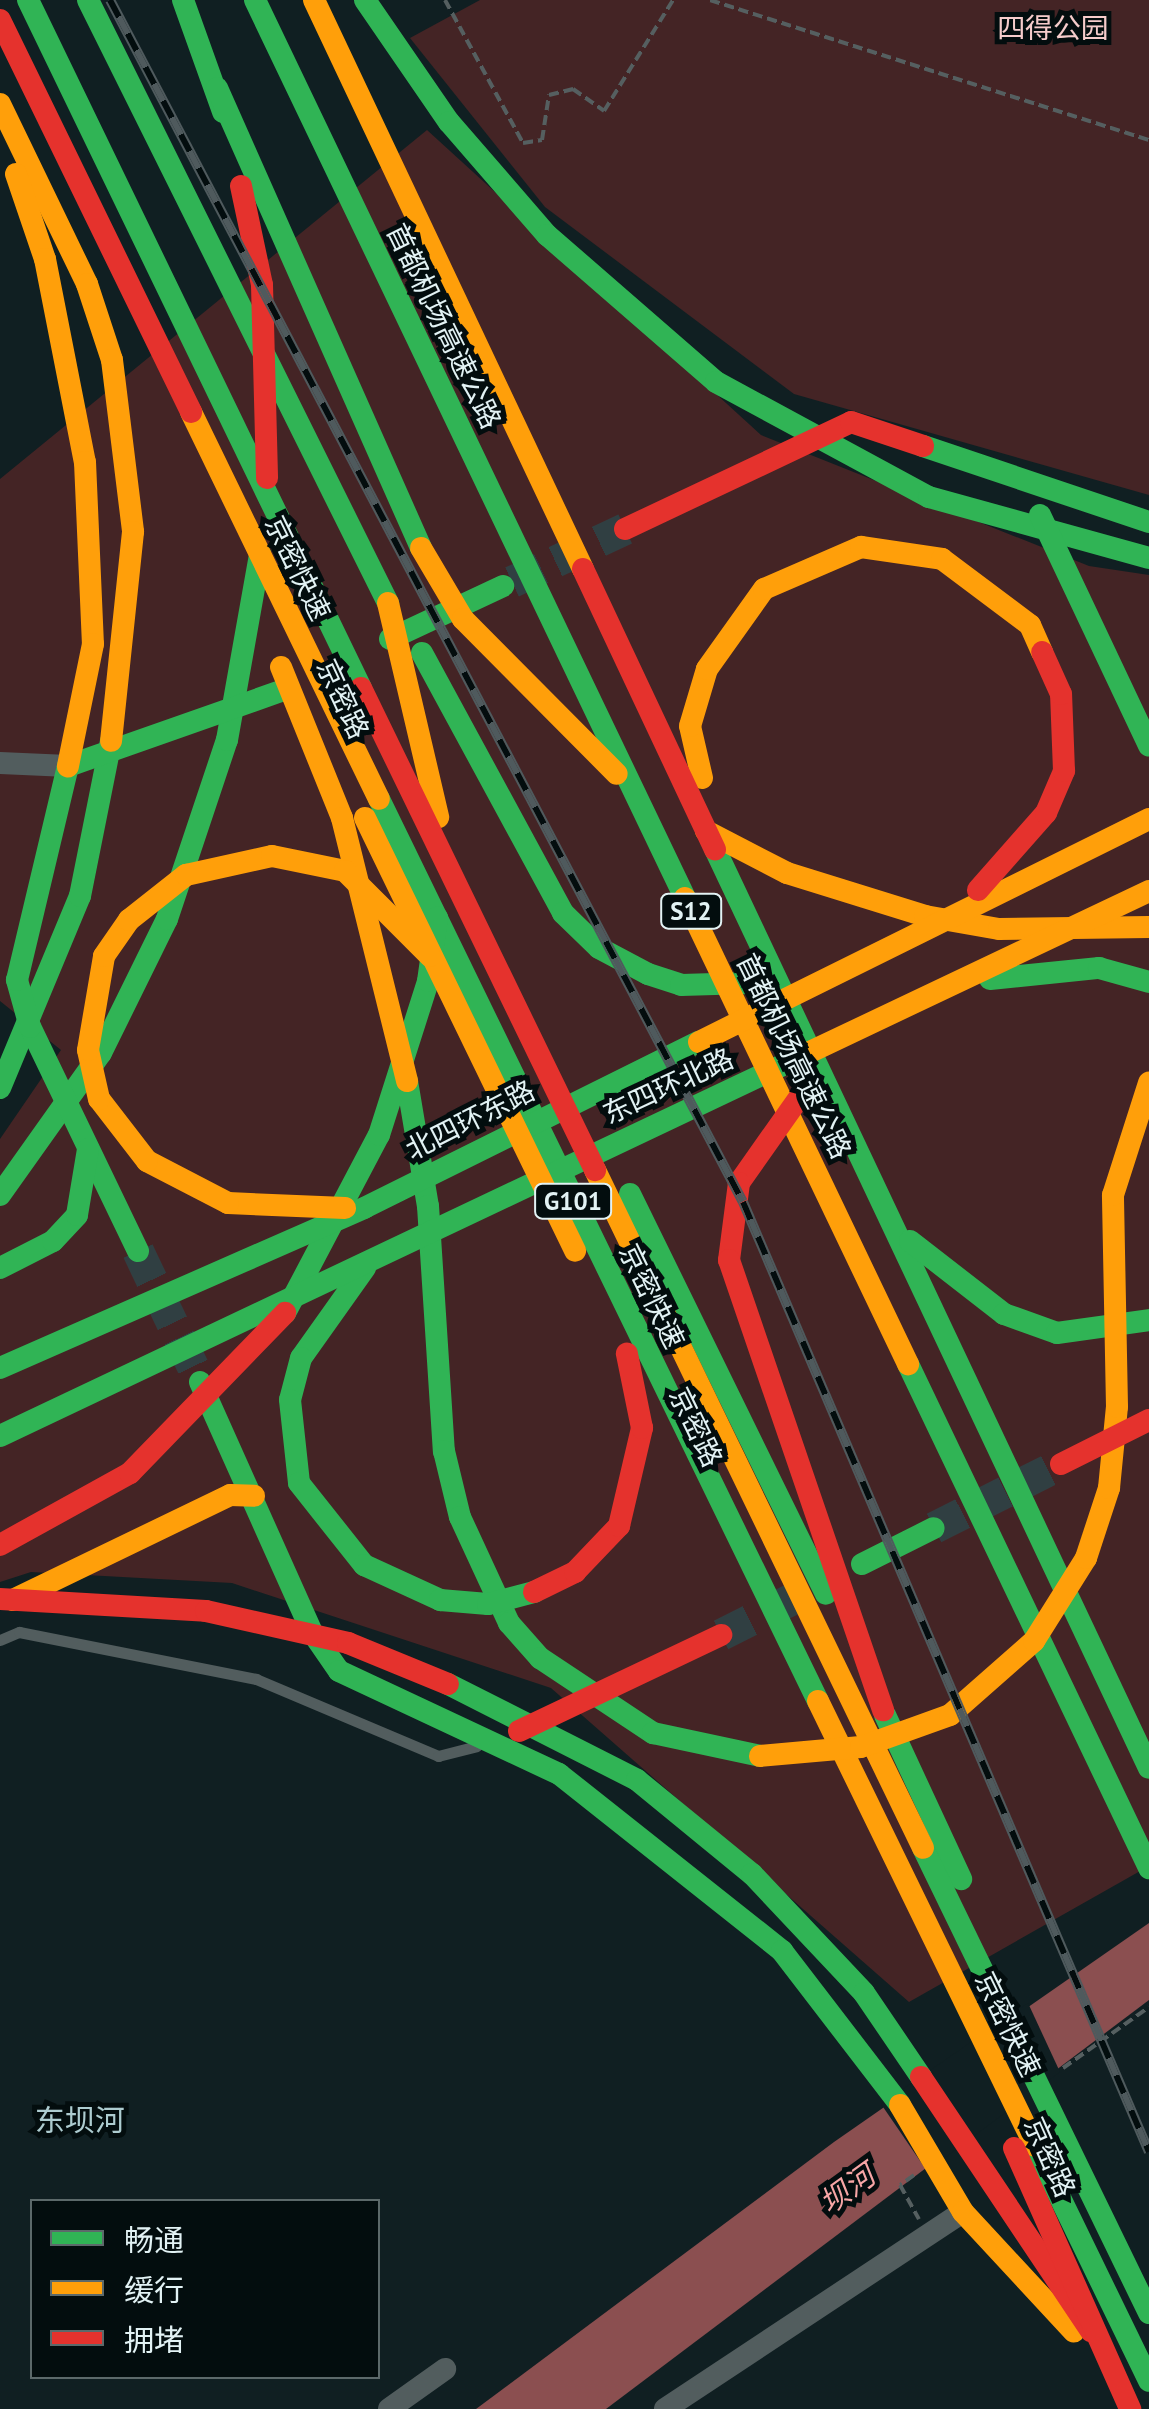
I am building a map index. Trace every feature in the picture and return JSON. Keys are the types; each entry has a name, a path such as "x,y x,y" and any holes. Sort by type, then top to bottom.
{"main road":[{"name":"京密快速","path":"28,0 1149,2313"},
{"name":"京密路","path":"45,0 883,1710 1074,2120 1149,2270"},
{"path":"0,1546 130,1473 245,1363 330,1238 402,1073 435,943 437,795 398,624 284,379 88,0"},
{"path":"183,0 217,88 430,568 463,619 609,768 739,850 848,895 999,929 1149,927"},
{"name":"首都机场高速公路","path":"255,0 1149,1868"},
{"name":"首都机场高速公路","path":"314,0 716,841 1149,1768"},
{"path":"365,0 449,122 547,235 716,382 848,460 1009,522 1149,558"},
{"name":"京密快速","path":"0,20 1149,2381"},
{"name":"京密路","path":"0,40 430,956 934,1976 1126,2402"},
{"path":"0,1195 102,1053 144,971 231,722 262,544 266,348 262,285 217,88"},
{"path":"0,104 112,360 133,532 104,808 80,896 0,1088"},
{"path":"0,138 45,259 85,462 94,644 17,980 132,1254 109,1221 77,1215"},
{"path":"148,328 160,391 316,744 396,1020 428,1206 444,1452 460,1517 510,1622 612,1713 723,1750 796,1756 861,1746 950,1715 1034,1641 1086,1558 1109,1488 1117,1406 1112,1195 1149,1083"},
{"path":"626,529 851,422 1026,486 1149,522"},
{"path":"1026,486 1149,746"},
{"path":"358,536 563,914 599,948 681,985 743,984 865,952"},
{"path":"716,841 690,726 706,670 764,590 820,558 910,548 1004,598 1049,659 1064,771 1046,813 960,909"},
{"path":"390,639 503,586"},
{"path":"68,766 284,690"},
{"path":"960,909 1149,819"},
{"path":"364,1208 266,1209 187,1190 147,1161 99,1099 88,1050 104,956 164,890 224,862 272,856 345,872 430,956"},
{"name":"东四环北路","path":"374,1257 1149,891"},
{"name":"北四环东路","path":"0,1368 364,1208 865,952 960,909"},
{"path":"954,983 1099,968 1149,982"},
{"path":"882,1019 784,1112 739,1183 728,1222 740,1300 848,1596 883,1710"},
{"path":"0,1268 53,1241 77,1215 88,1144"},
{"path":"899,1232 966,1289 1022,1320 1097,1333 1149,1320"},
{"path":"374,1257 309,1344 290,1400 299,1483 364,1565 440,1600 488,1604 575,1572 619,1526 636,1481 642,1428 626,1354"},
{"path":"6,1433 374,1257"},
{"path":"230,1495 191,1384 254,1496 312,1632 340,1671 501,1740 700,1878 782,1950 873,2060 963,2212 1126,2402"},
{"path":"1061,1464 1149,1420"},
{"path":"0,1606 230,1495 254,1496"},
{"path":"862,1564 934,1528"},
{"path":"0,1599 170,1607 313,1634 463,1689 577,1744 752,1874 897,2037 979,2167 1091,2331"},
{"path":"501,1740 721,1635"}],"street":[{"path":"0,763 68,766"},
{"path":"665,2409 963,2212"},
{"path":"389,2409 445,2369"}],"lane":[{"path":"0,1640 19,1632 256,1679 438,1756 501,1740"}],"path":[{"path":"445,0 523,143 542,140 549,96 573,90 604,111 673,0"},
{"path":"710,0 1149,140"},
{"path":"900,2185 928,2235"}],"green space":[{"name":"四得公园","path":"480,0 1149,0 1149,495 794,394 545,207 410,38"},
{"path":"427,130 761,435 1089,566 1149,575 1149,1866 909,2002 551,1688 232,1583 31,1572 0,1582 0,1139 61,1050 0,1001 0,479"}],"water":[{"name":"坝河","path":"1149,1923 1149,2000 606,2409 476,2409 834,2142"}],"pier":[{"path":"1028,2003 1060,2072 927,2171 881,2104"}],"tunnel":[{"path":"512,582 625,529"},
{"path":"138,1251 194,1369"},
{"path":"934,1528 1061,1464"},
{"path":"721,1635 793,1599"}],"railway":[{"path":"110,0 743,1202 1149,2152"}],"traffic: fast":[{"path":"28,0 361,688"},
{"path":"88,0 388,603"},
{"path":"183,0 223,112"},
{"path":"255,0 685,898"},
{"path":"365,0 449,122 547,235 716,382 929,497 1149,558"},
{"path":"217,88 421,548"},
{"path":"923,446 1149,522"},
{"path":"1040,515 1149,746"},
{"path":"0,1195 101,1053 167,919 227,740 260,554"},
{"path":"390,639 503,586"},
{"path":"422,653 563,913 599,948 648,974 681,985 749,983"},
{"path":"138,1251 30,1027 17,980 68,766 284,690"},
{"path":"0,1088 80,896 111,741"},
{"path":"379,799 818,1701"},
{"path":"715,849 1149,1768"},
{"path":"285,1313 379,1135 428,981 437,918"},
{"path":"990,979 1099,968 1149,982"},
{"path":"0,1368 364,1208 699,1042"},
{"path":"0,1436 791,1061"},
{"path":"407,1081 428,1206 444,1451 460,1517 509,1623 540,1658 653,1733 760,1756"},
{"path":"0,1268 53,1241 77,1215 88,1149"},
{"path":"630,1194 826,1594"},
{"path":"910,1241 1004,1314 1057,1333 1149,1320"},
{"path":"365,1268 301,1358 290,1400 299,1483 364,1565 440,1600 488,1604 534,1592"},
{"path":"908,1364 1149,1868"},
{"path":"200,1382 312,1632 339,1671 559,1774 782,1951 900,2105"},
{"path":"862,1564 934,1528"},
{"path":"448,1684 637,1780 752,1874 864,1993 921,2077"},
{"path":"885,1715 961,1879"},
{"path":"923,1848 1149,2313"},
{"path":"1035,2146 1149,2381"}],"traffic: slow":[{"path":"314,0 583,569"},
{"path":"0,104 87,284 112,360 133,532 111,741"},
{"path":"16,174 45,259 85,462 93,644 68,766"},
{"path":"191,412 379,799"},
{"path":"702,778 690,726 707,669 764,589 861,547 942,559 1030,625 1042,652"},
{"path":"421,548 463,619 617,774"},
{"path":"388,603 438,817"},
{"path":"281,667 342,818 407,1081"},
{"path":"365,818 575,1251"},
{"path":"699,1042 1149,819"},
{"path":"706,831 787,873 925,916 999,929 1149,927"},
{"path":"345,1208 228,1203 147,1161 99,1099 88,1050 104,956 129,920 186,875 272,856 345,871 430,956"},
{"path":"791,1061 1149,891"},
{"path":"685,898 908,1364"},
{"path":"760,1756 861,1747 950,1715 1034,1641 1086,1558 1109,1488 1117,1407 1113,1195 1149,1083"},
{"path":"595,1170 923,1848"},
{"path":"13,1600 230,1495 254,1496"},
{"path":"818,1701 1035,2146"},
{"path":"900,2105 963,2212 1074,2332"}],"traffic: jam":[{"path":"0,20 191,412"},
{"path":"241,186 262,285 267,478"},
{"path":"625,529 851,422 923,446"},
{"path":"583,569 715,849"},
{"path":"978,890 1046,813 1064,771 1061,694 1042,652"},
{"path":"361,688 595,1170"},
{"path":"801,1095 739,1183 729,1260 883,1710"},
{"path":"0,1545 130,1473 285,1313"},
{"path":"534,1592 575,1572 619,1526 642,1428 627,1354"},
{"path":"1061,1464 1149,1420"},
{"path":"0,1599 206,1611 348,1643 448,1684"},
{"path":"519,1731 721,1635"},
{"path":"921,2077 1091,2331"},
{"path":"1014,2148 1130,2409"}],"district":[{"name":"东坝河","path":"80,2120"}]}
